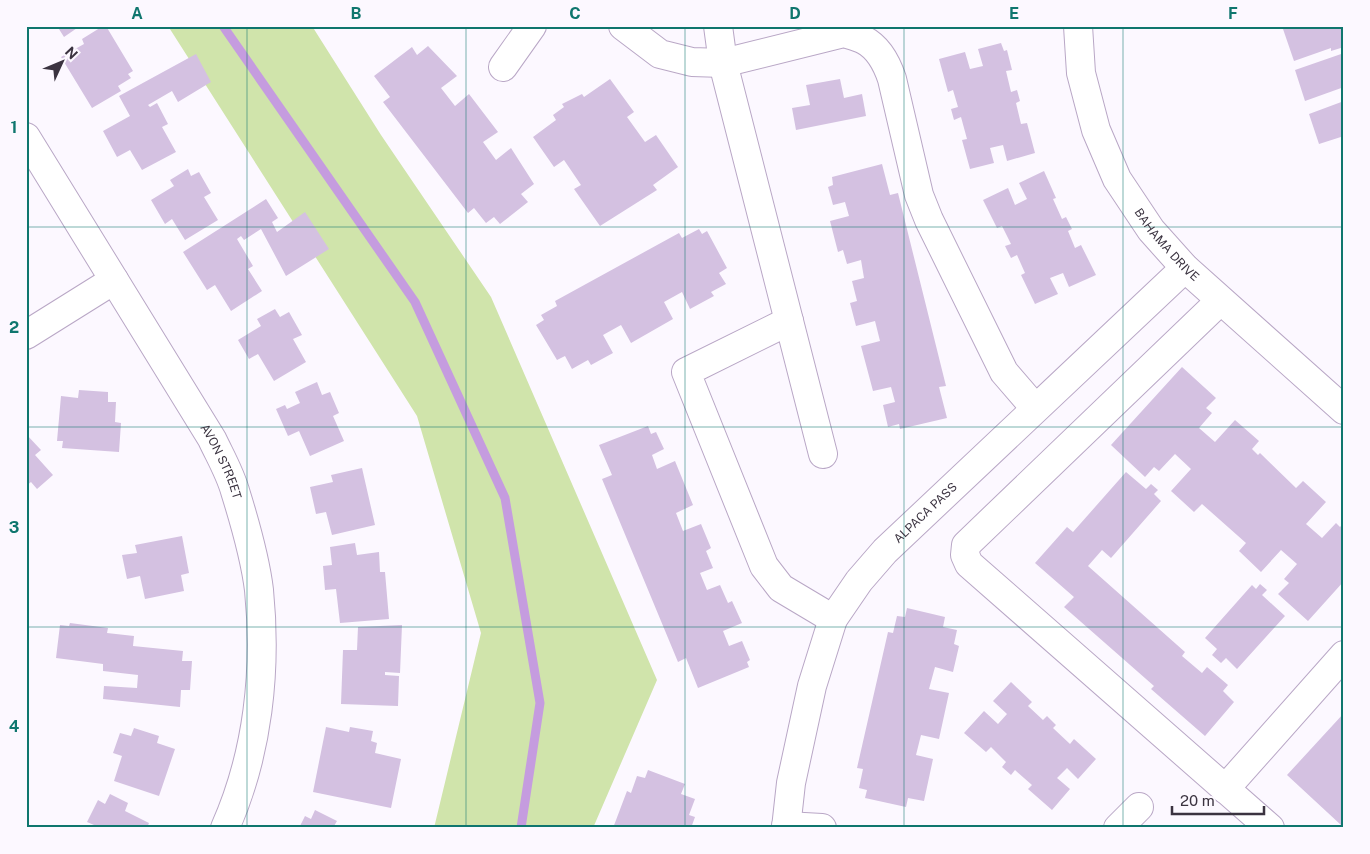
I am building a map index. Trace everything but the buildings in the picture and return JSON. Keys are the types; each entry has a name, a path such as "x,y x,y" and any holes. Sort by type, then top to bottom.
{"street":[{"path":"503,67 532,26"},
{"path":"623,26 660,54 692,62 723,63 844,33 864,40 875,49 887,64 892,79 919,195 929,220 1004,372 1035,408"},
{"path":"718,26 723,63 823,454"},
{"name":"BAHAMA DRIVE","path":"1078,26 1081,73 1096,130 1117,179 1151,230 1185,268 1220,301 1344,410"},
{"name":"AVON STREET","path":"26,138 212,439 235,489 248,538 258,589 262,648 257,721 246,769 225,828"},
{"name":"ALPACA PASS","path":"786,827 791,783 812,686 833,619 859,581 885,551 1185,268"},
{"path":"26,336 114,280"},
{"path":"1220,301 966,545 965,555 969,564 1270,828"},
{"path":"789,321 686,372 764,566 780,588 833,619"},
{"path":"1225,789 1344,655"},
{"path":"1118,828 1139,807"},
{"path":"786,827 822,828"}],"green space":[{"path":"168,26 312,26 381,135 491,297 657,680 593,828 434,828 481,633 417,416"}],"waterway":[{"path":"223,26 415,302 505,498 540,703 521,828"}]}
